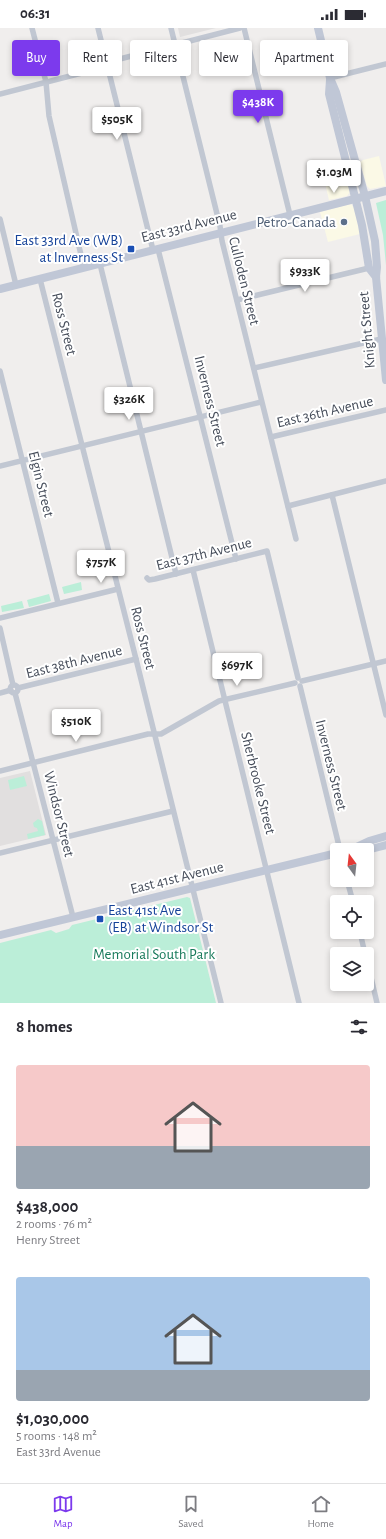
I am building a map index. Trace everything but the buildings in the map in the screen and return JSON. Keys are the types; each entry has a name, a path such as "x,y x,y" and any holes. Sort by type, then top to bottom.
{"main road":[{"name":"Knight Street","path":"318,28 330,78 336,92 365,196 375,241 377,267 376,277 386,380"},
{"name":"Knight Street","path":"330,78 329,94 355,199 369,268 376,277"},
{"name":"East 33rd Avenue","path":"0,289 386,191"},
{"path":"365,843 386,836"},
{"path":"374,848 386,845"},
{"name":"East 41st Avenue","path":"0,935 330,855"}],"street":[{"path":"32,28 46,82 49,116 84,268"},
{"name":"Inverness Street","path":"98,28 101,40"},
{"name":"Culloden Street","path":"171,28 174,40"},
{"path":"191,41 240,28"},
{"path":"244,28 290,215"},
{"path":"330,78 386,64"},
{"path":"0,94 70,76"},
{"name":"Inverness Street","path":"110,76 201,416 236,559"},
{"name":"Culloden Street","path":"182,76 236,300 296,539"},
{"path":"0,219 16,285"},
{"path":"100,264 176,574"},
{"path":"236,300 369,268"},
{"name":"Ross Street","path":"40,279 221,1003"},
{"path":"254,368 381,339"},
{"name":"Elgin Street","path":"0,371 58,603"},
{"path":"0,466 262,402"},
{"name":"East 36th Avenue","path":"270,437 386,410"},
{"path":"288,506 386,481"},
{"path":"332,495 386,715"},
{"name":"Inverness Street","path":"267,551 338,843"},
{"name":"East 37th Avenue","path":"147,578 148,580 176,574 267,551"},
{"name":"Sherbrooke Street","path":"193,570 299,1003"},
{"path":"0,618 118,589"},
{"name":"Windsor Street","path":"0,628 14,689 73,917"},
{"name":"East 38th Avenue","path":"0,692 136,659"},
{"path":"0,771 148,734 161,734 219,701 386,661"},
{"path":"0,853 173,811"},
{"path":"374,987 378,1003"}],"shaded area":[{"path":"178,28 216,28 180,37"},
{"path":"379,156 386,186 370,189 367,186 360,162"},
{"path":"344,167 350,192 347,196 329,200 322,171"},
{"path":"351,204 354,208 360,234 328,242 320,212"},
{"path":"30,771 46,835 0,846 0,778"}],"green space":[{"path":"386,200 386,265 383,235 376,203"},
{"path":"81,582 82,590 64,594 62,587"},
{"path":"49,594 51,601 29,607 27,600"},
{"path":"22,601 24,608 2,612 1,606"},
{"path":"24,776 27,786 10,790 8,780"},
{"path":"38,819 42,821 45,835 28,839 27,834 38,831 37,828 34,827 33,823"},
{"name":"Memorial South Park","path":"187,897 190,898 216,1003 0,1003 0,943 51,930 56,933 69,929 72,925"}],"place":[{"name":"Petro-Canada","path":"344,222"},
{"name":"East 33rd Ave (WB) at Inverness St","path":"131,249"},
{"name":"East 41st Ave (EB) at Windsor St","path":"100,919"}]}
